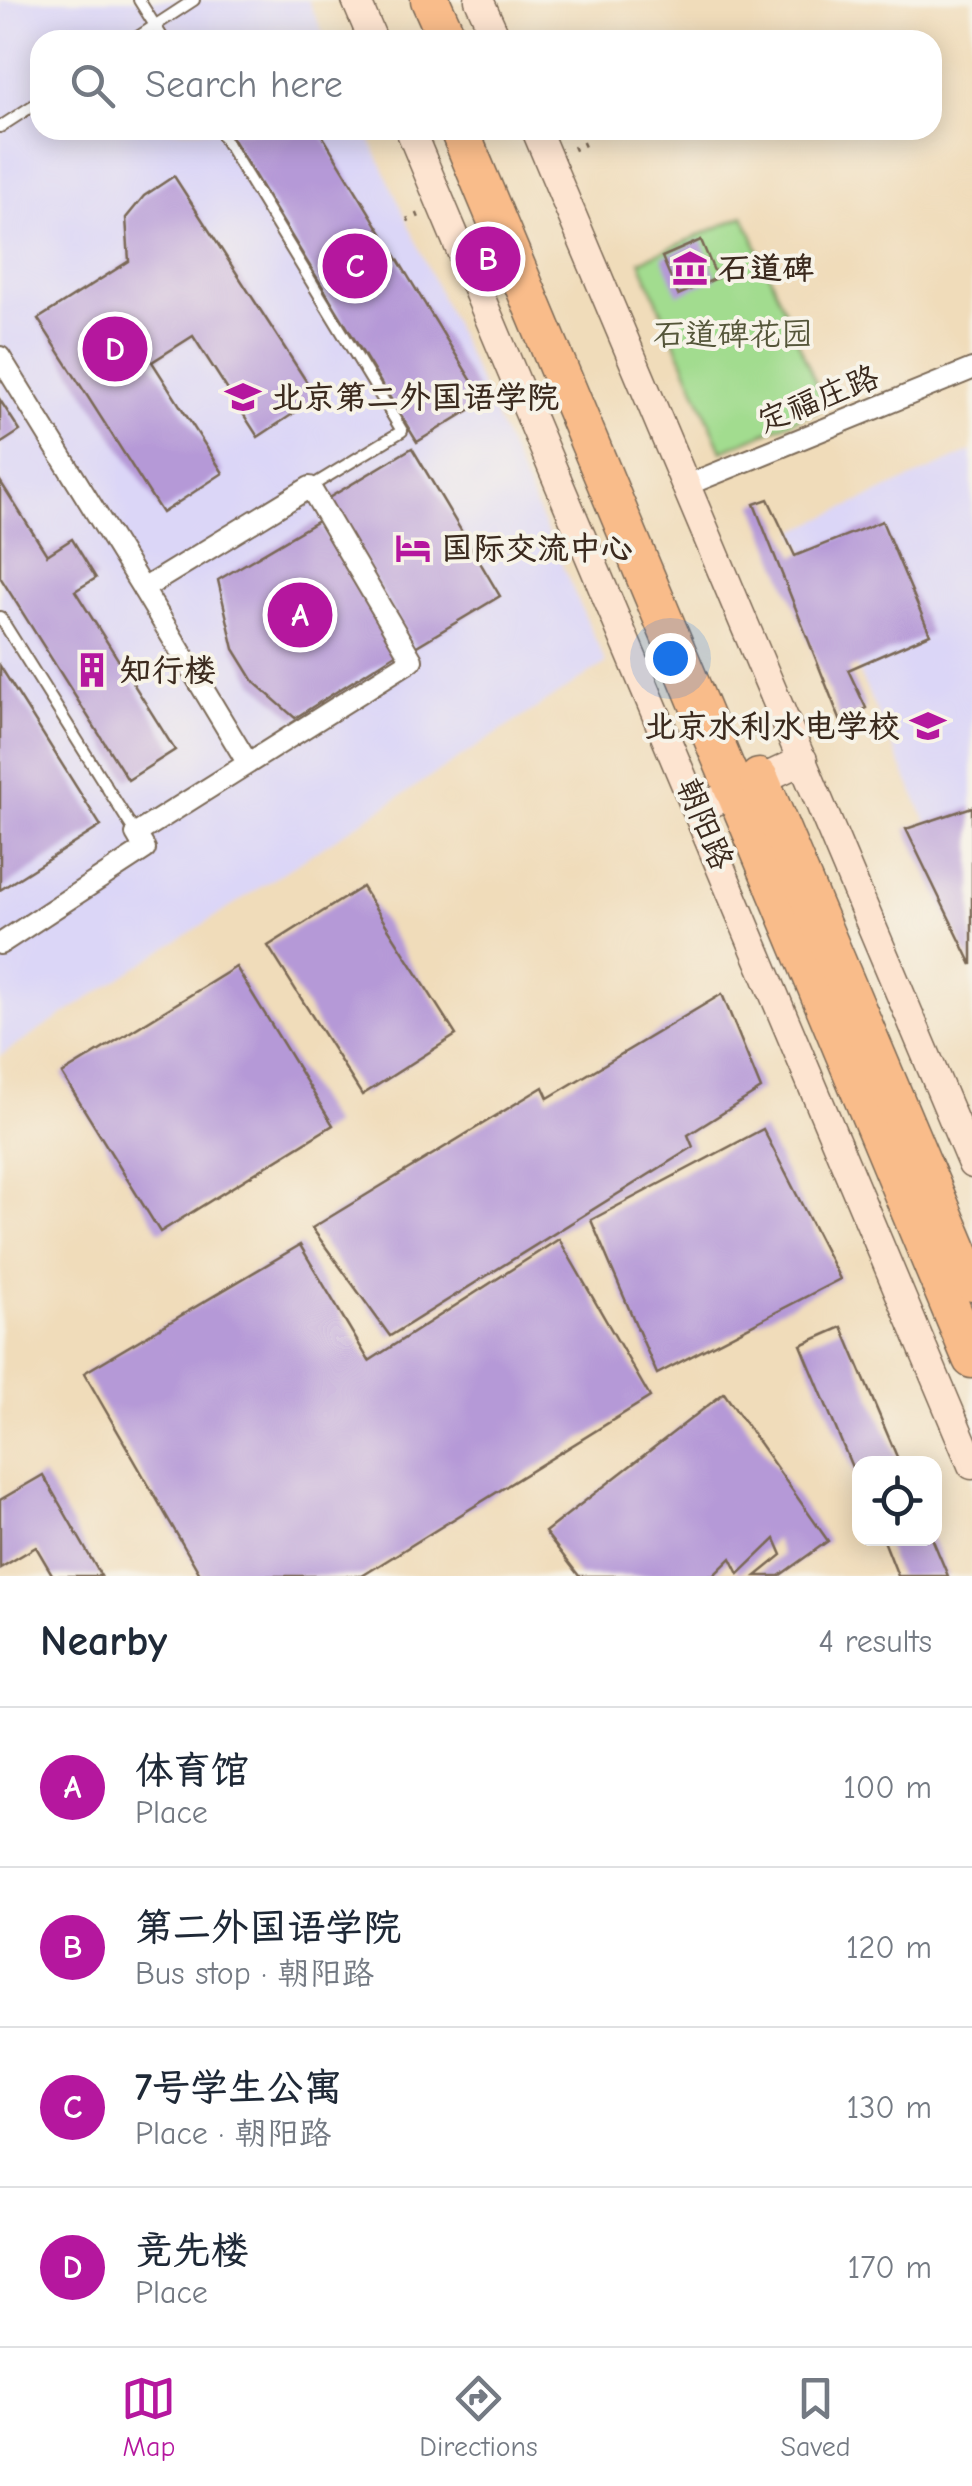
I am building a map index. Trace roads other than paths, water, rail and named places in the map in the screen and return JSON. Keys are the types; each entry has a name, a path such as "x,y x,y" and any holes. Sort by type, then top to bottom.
{"highway":[{"path":"402,0 416,30"},
{"path":"430,0 444,30"},
{"name":"朝阳路","path":"463,140 972,1282"},
{"name":"朝阳路","path":"491,140 972,1359"}],"street":[{"path":"356,0 369,30"},
{"path":"479,0 492,30"},
{"name":"朝阳路","path":"414,140 972,1465"},
{"path":"540,140 972,1164"},
{"path":"0,358 247,762"},
{"name":"定福庄路","path":"687,485 972,369"},
{"path":"0,944 145,849 136,834 412,660 310,487 143,588"},
{"path":"699,810 803,760"}],"lane":[{"path":"139,0 158,30"},
{"path":"149,30 194,0"},
{"path":"0,127 30,108"},
{"path":"224,140 402,431 310,487"},
{"path":"0,617 136,834"}],"place":[{"name":"第二外国语学院","path":"488,259"},
{"name":"7号学生公寓","path":"355,266"},
{"name":"石道碑","path":"690,268"},
{"name":"竞先楼","path":"115,349"},
{"name":"北京第二外国语学院","path":"243,397"},
{"name":"国际交流中心","path":"413,548"},
{"name":"体育馆","path":"300,615"},
{"name":"知行楼","path":"92,670"},
{"name":"北京水利水电学校","path":"928,726"}],"park label":[{"name":"石道碑花园","path":"733,334"}]}
